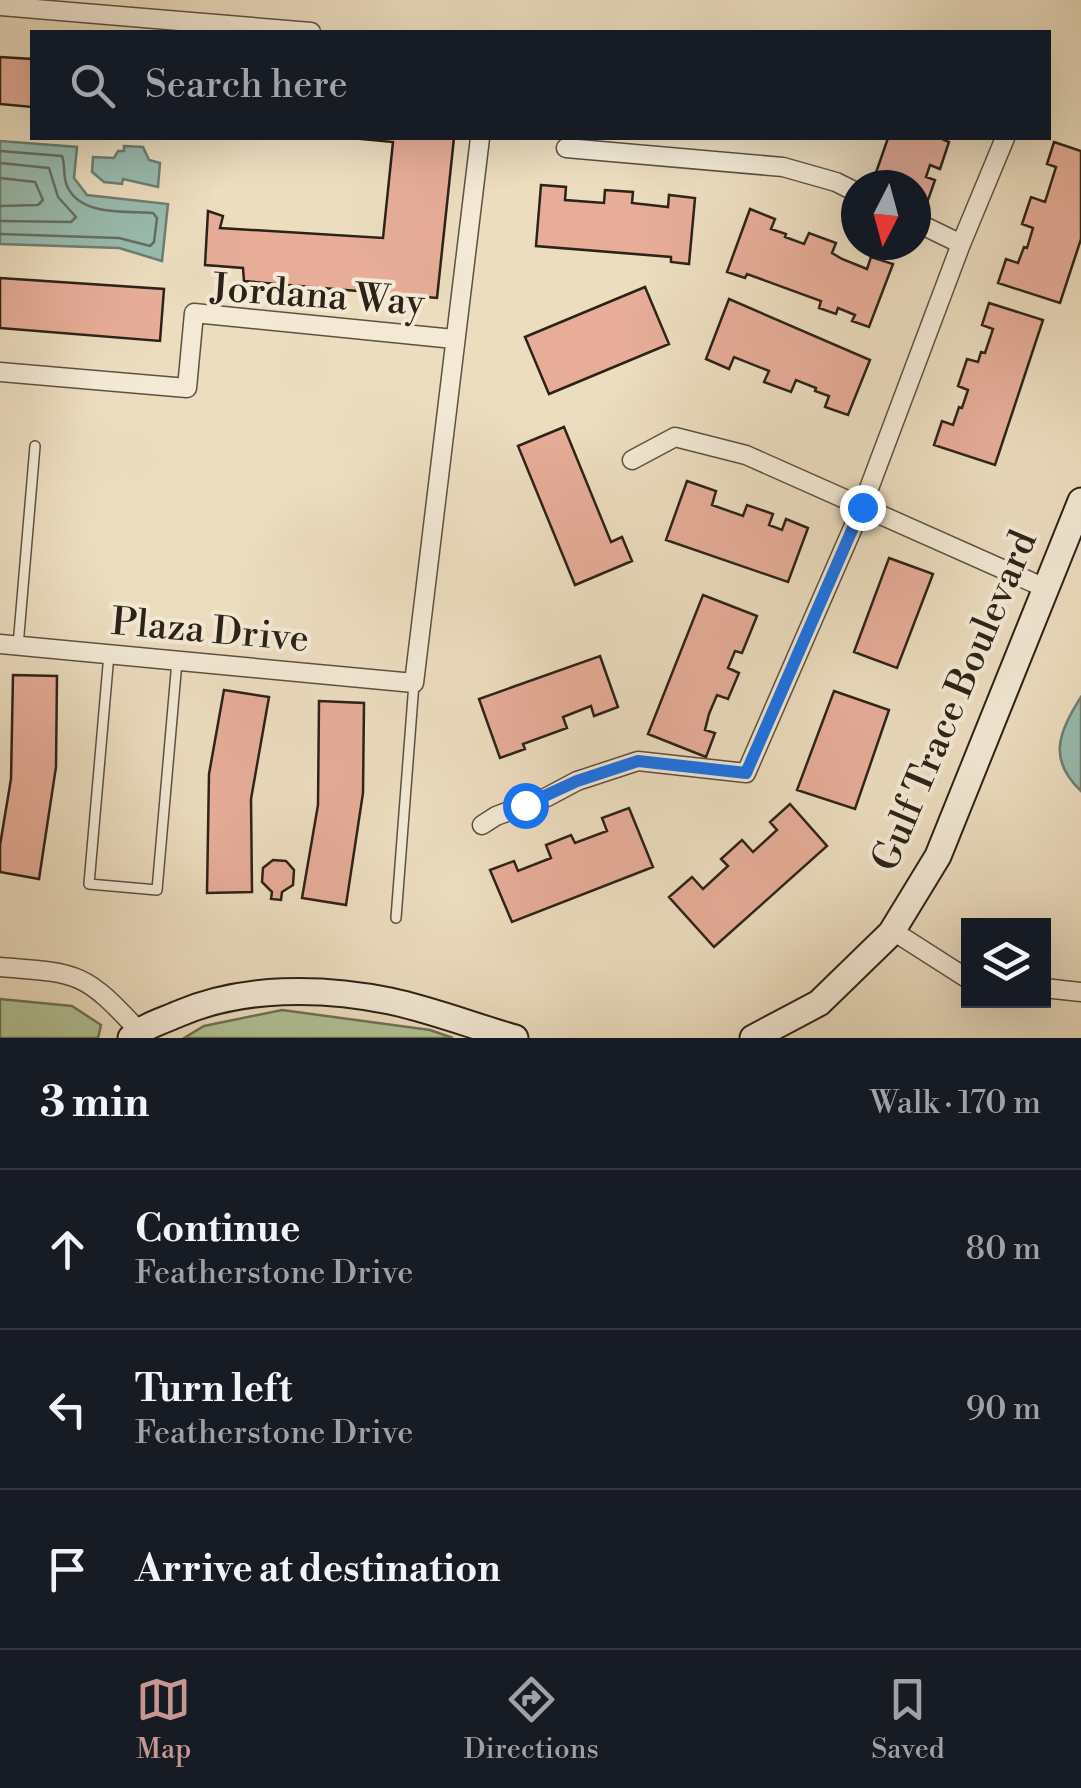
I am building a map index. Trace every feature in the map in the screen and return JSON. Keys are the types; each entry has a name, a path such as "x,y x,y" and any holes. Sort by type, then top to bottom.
{"street":[{"path":"0,6 288,30"},
{"name":"Jordana Way","path":"414,683 480,140"},
{"path":"482,824 577,781 638,761 746,773 862,507 1004,140"},
{"path":"566,148 783,167 841,184"},
{"path":"931,229 961,244"},
{"name":"Jordana Way","path":"0,372 187,388 194,314 454,339"},
{"path":"632,460 676,436 746,455 1046,588"},
{"name":"Gulf Trace Boulevard","path":"753,1038 819,1003 893,931 938,856 1081,502"},
{"name":"Plaza Drive","path":"9,645 414,683"},
{"path":"893,931 961,975"},
{"path":"0,966 78,976 99,989 135,1034 195,1006 248,994 282,992 389,1001 514,1038"},
{"path":"1051,989 1081,992"}],"lane":[{"path":"9,645 35,446"},
{"path":"110,654 89,884 157,890 177,660"},
{"path":"396,918 414,683"}],"green space":[{"path":"0,999 72,1006 101,1025 98,1038 0,1038"},
{"path":"282,1010 430,1030 453,1038 184,1038 204,1026"}],"water":[{"path":"0,141 77,147 74,178 87,195 168,204 162,261 119,248 0,244"},
{"path":"124,146 143,147 149,160 160,163 158,187 123,179 122,184 104,182 92,172 93,157 114,158 118,151 124,151"},
{"path":"1081,697 1081,791 1064,768 1060,745"}],"building":[{"path":"0,57 30,59 30,107 0,104"},
{"path":"372,140 454,140 437,298 244,281 243,268 205,265 208,211 223,216 220,228 383,238 393,142"},
{"path":"887,140 949,142 940,169 930,165 928,170 877,170"},
{"path":"1054,142 1081,151 1081,239 1060,303 998,283 1006,259 1018,263 1024,247 1027,248 1033,228 1022,224 1031,197 1045,202 1056,167 1047,164"},
{"path":"541,185 566,187 565,200 604,203 605,190 633,192 632,203 668,207 669,195 695,198 689,264 671,262 671,257 536,246"},
{"path":"750,209 775,219 771,229 786,234 785,237 804,244 809,233 836,243 832,253 841,260 867,269 870,260 893,264 869,327 852,321 855,315 838,308 836,314 819,308 821,301 747,274 745,278 727,272"},
{"path":"0,278 164,289 160,341 0,328"},
{"path":"645,287 669,344 549,394 525,337"},
{"path":"729,299 870,360 848,415 825,407 829,396 796,380 791,392 764,382 769,371 734,357 729,369 706,359"},
{"path":"989,303 1043,320 995,465 934,445 942,421 953,425 959,407 962,408 968,390 958,386 967,359 978,362 981,352 985,353 993,329 982,325"},
{"path":"564,427 611,542 622,537 632,561 575,585 518,446"},
{"path":"687,481 716,491 712,505 743,516 747,505 773,514 769,525 782,530 786,519 808,528 788,582 666,540"},
{"path":"889,558 933,574 897,668 854,652"},
{"path":"703,595 757,616 742,653 735,651 728,668 739,673 728,699 717,695 709,714 705,730 715,733 706,757 648,734"},
{"path":"600,656 618,707 594,716 591,706 563,717 567,728 523,744 525,749 500,758 479,699"},
{"path":"13,675 57,676 56,767 39,879 0,872 0,845 11,779"},
{"path":"224,690 269,697 251,799 252,892 207,893 209,774"},
{"path":"834,691 889,710 855,809 797,790"},
{"path":"319,701 364,703 363,793 346,905 302,898 318,805"},
{"path":"790,804 827,846 714,947 669,897 692,877 703,889 728,866 721,859 742,840 753,852 777,830 770,822"},
{"path":"629,808 653,867 512,922 490,870 514,861 518,871 551,858 546,845 571,835 575,843 607,831 602,818"},
{"path":"273,860 286,861 294,870 293,885 282,892 281,900 271,899 272,892 262,882 263,868"}],"route":[{"path":"525,805 577,781 638,761 746,773 862,507"}]}
